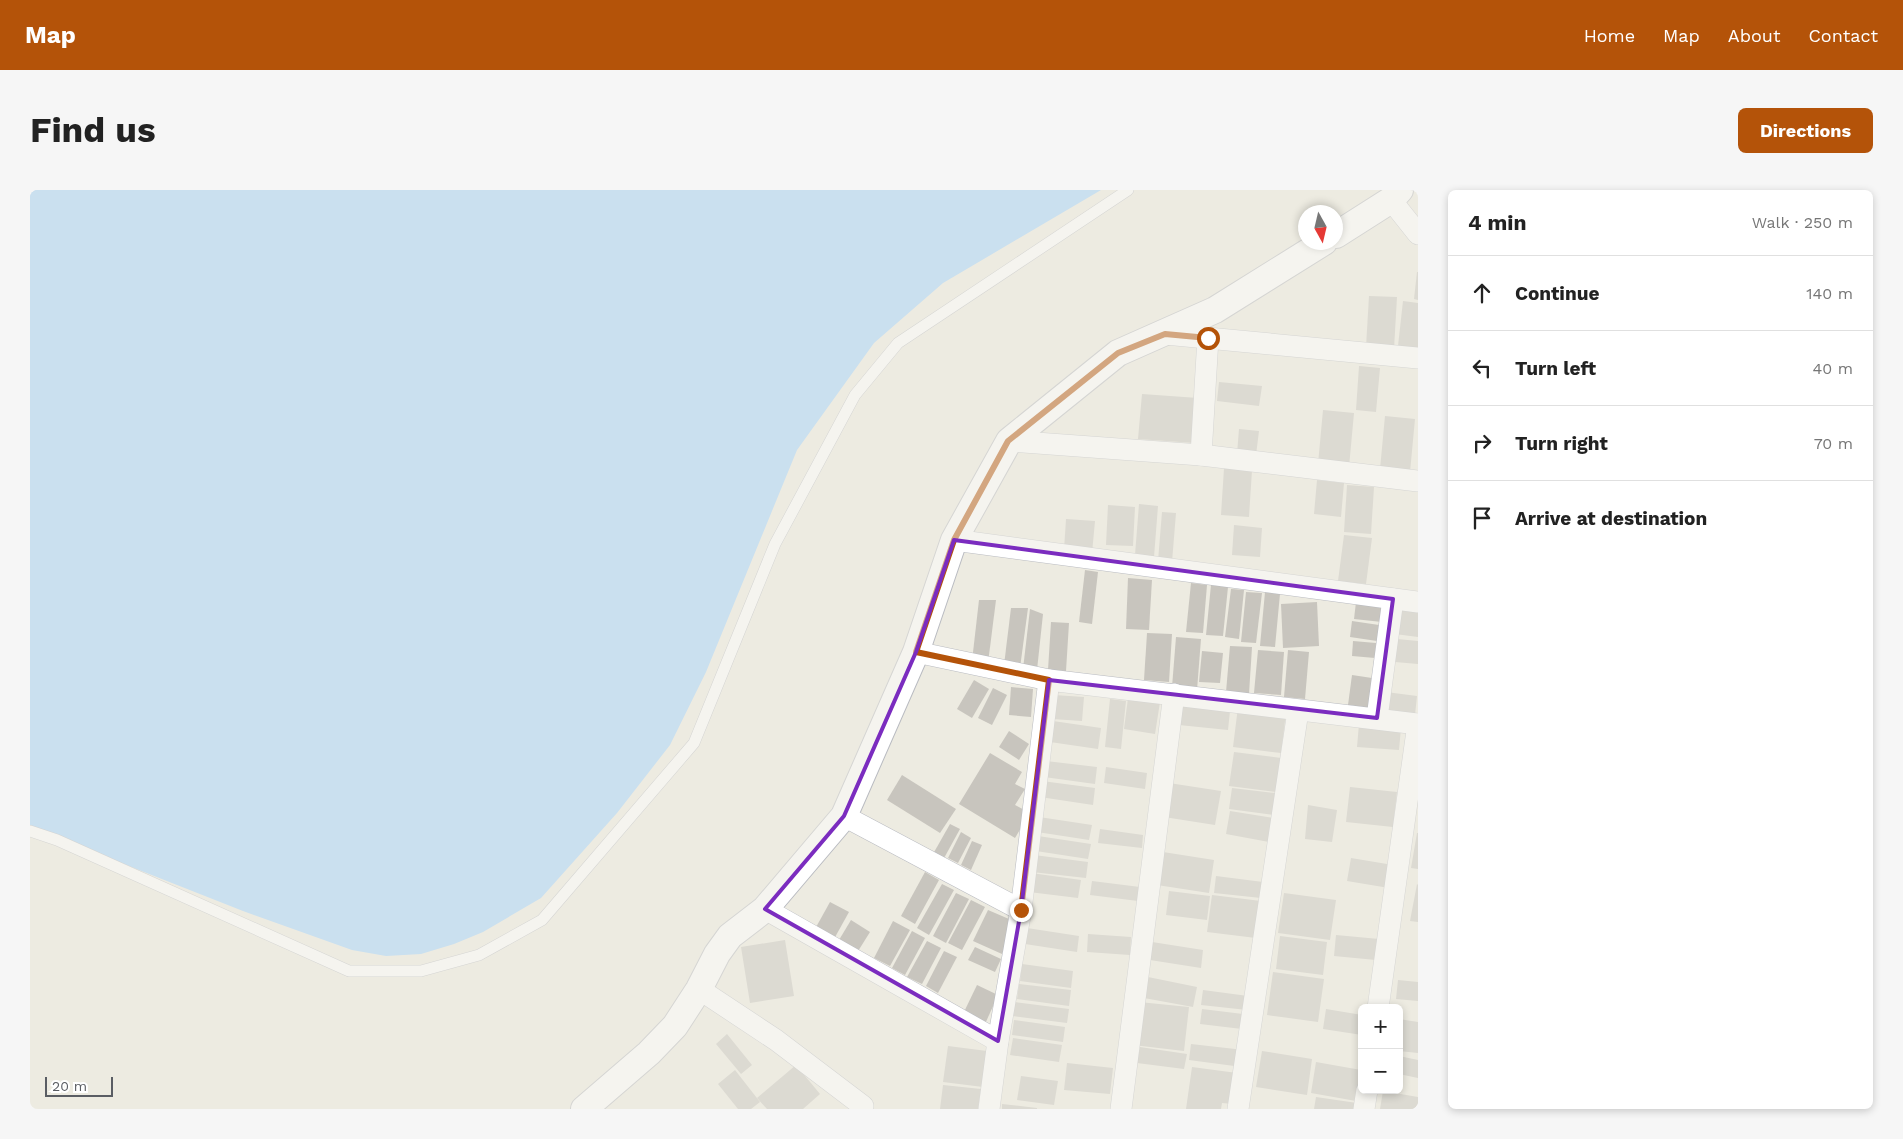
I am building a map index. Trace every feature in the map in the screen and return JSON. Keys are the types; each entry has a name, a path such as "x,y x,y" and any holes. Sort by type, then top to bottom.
{"street":[{"path":"1343,230 1396,195 1418,234"},
{"path":"584,1109 649,1053 675,1026 700,989 717,954 730,936 765,909 844,816 916,652 954,540 1008,441 1118,353 1165,334 1215,310 1311,250"},
{"path":"1165,334 1418,358"},
{"path":"1201,455 1208,338"},
{"path":"1008,441 1201,455 1418,481"},
{"path":"954,540 1418,602"},
{"path":"1377,718 1393,599"},
{"path":"916,652 1049,680 1418,724 1379,1004"},
{"path":"989,1109 998,1041 1021,910 1049,680"},
{"path":"1121,1109 1174,694"},
{"path":"1238,1109 1298,711"},
{"path":"844,816 1021,910"},
{"path":"765,909 998,1041"},
{"path":"700,989 776,1040 863,1108"},
{"path":"1364,1109 1366,1094"}],"lane":[{"path":"30,831 57,840 349,971 421,971 478,955 542,920 694,743 775,544 855,395 898,343 1128,190"}],"highlighted area":[{"path":"954,540 1393,599 1377,718 1049,680 1021,910 998,1041 765,909 844,816 916,652"}],"water":[{"path":"30,190 1101,190 943,283 874,343 797,450 706,672 670,745 617,813 541,898 483,932 454,944 421,954 386,956 352,950 243,911 30,827"}],"building":[{"path":"1418,272 1418,300 1414,299"},
{"path":"1369,296 1397,297 1394,349 1366,347"},
{"path":"1403,301 1418,303 1418,348 1398,346"},
{"path":"1359,366 1380,368 1376,412 1356,410"},
{"path":"1219,382 1262,386 1259,406 1217,401"},
{"path":"1142,394 1198,398 1195,443 1138,439"},
{"path":"1323,410 1354,413 1349,467 1318,464"},
{"path":"1385,416 1415,419 1410,472 1380,469"},
{"path":"1239,429 1259,431 1256,455 1237,454"},
{"path":"1224,468 1252,470 1249,517 1221,515"},
{"path":"1317,480 1344,483 1341,517 1314,514"},
{"path":"1347,485 1374,487 1371,534 1344,532"},
{"path":"1139,504 1158,506 1154,557 1135,555"},
{"path":"1108,505 1135,507 1133,546 1106,545"},
{"path":"1162,512 1176,513 1172,562 1158,561"},
{"path":"1066,519 1095,521 1092,553 1064,550"},
{"path":"1234,525 1262,528 1260,557 1232,555"},
{"path":"1344,535 1372,538 1366,584 1338,581"},
{"path":"1085,570 1098,572 1092,624 1079,622"},
{"path":"1128,578 1152,580 1149,630 1126,629"},
{"path":"1191,583 1207,585 1203,633 1186,632"},
{"path":"1211,585 1228,587 1223,636 1206,635"},
{"path":"1231,589 1244,590 1239,639 1225,637"},
{"path":"1246,592 1262,593 1256,643 1241,642"},
{"path":"1265,592 1280,594 1275,647 1260,646"},
{"path":"979,600 996,600 988,663 972,661"},
{"path":"1317,602 1319,646 1283,648 1281,604"},
{"path":"1356,602 1384,606 1382,622 1354,619"},
{"path":"1011,608 1028,608 1020,668 1004,665"},
{"path":"1399,608 1418,610 1418,637 1395,634"},
{"path":"1030,609 1043,614 1037,670 1023,669"},
{"path":"1352,621 1379,625 1377,641 1350,637"},
{"path":"1051,622 1069,623 1066,671 1048,670"},
{"path":"1147,633 1172,634 1169,682 1144,680"},
{"path":"1176,637 1201,639 1197,690 1172,687"},
{"path":"1397,639 1418,641 1418,664 1395,662"},
{"path":"1353,641 1376,643 1375,658 1352,656"},
{"path":"1230,646 1252,647 1249,694 1226,692"},
{"path":"1258,650 1284,652 1281,695 1254,693"},
{"path":"1288,650 1309,652 1305,699 1284,697"},
{"path":"1202,651 1223,653 1220,683 1199,682"},
{"path":"1352,675 1372,678 1368,708 1348,705"},
{"path":"974,680 989,689 972,718 957,709"},
{"path":"1011,687 1033,689 1031,717 1009,715"},
{"path":"993,688 1007,695 992,725 978,718"},
{"path":"1386,692 1417,696 1415,715 1383,711"},
{"path":"1054,695 1084,697 1082,721 1052,719"},
{"path":"1128,698 1160,702 1155,734 1124,729"},
{"path":"1110,699 1126,701 1121,749 1105,747"},
{"path":"1182,706 1230,711 1228,730 1179,725"},
{"path":"1238,707 1286,713 1281,753 1233,747"},
{"path":"1053,721 1101,728 1098,749 1050,742"},
{"path":"1359,724 1401,728 1399,750 1357,747"},
{"path":"1009,731 1029,744 1019,760 999,747"},
{"path":"1234,752 1281,758 1276,792 1229,786"},
{"path":"990,753 1022,772 1015,784 1025,789 1015,805 1030,813 1015,838 959,804"},
{"path":"1046,761 1097,767 1095,784 1044,777"},
{"path":"1106,767 1147,773 1145,789 1104,783"},
{"path":"902,775 956,809 940,833 887,800"},
{"path":"1042,781 1095,788 1093,805 1040,797"},
{"path":"1169,783 1221,791 1215,825 1164,817"},
{"path":"1350,787 1397,792 1393,827 1346,822"},
{"path":"1232,788 1275,793 1273,815 1229,809"},
{"path":"1308,805 1337,810 1332,842 1305,839"},
{"path":"1230,811 1273,818 1269,842 1226,834"},
{"path":"1039,817 1092,825 1089,840 1037,832"},
{"path":"950,824 960,829 943,860 933,854"},
{"path":"1100,829 1143,835 1142,848 1098,843"},
{"path":"961,832 971,838 958,863 948,858"},
{"path":"1418,833 1418,869 1411,868"},
{"path":"1038,836 1091,844 1088,859 1036,851"},
{"path":"972,841 982,845 971,870 961,865"},
{"path":"1163,852 1214,860 1209,893 1157,885"},
{"path":"1034,855 1088,862 1086,878 1032,872"},
{"path":"1351,858 1393,865 1389,888 1347,881"},
{"path":"925,872 939,880 915,924 901,916"},
{"path":"1031,873 1081,880 1078,898 1029,892"},
{"path":"1216,876 1263,882 1261,898 1214,893"},
{"path":"1092,881 1140,887 1138,901 1090,895"},
{"path":"942,884 954,890 929,935 917,928"},
{"path":"1418,885 1418,922 1410,921"},
{"path":"1169,891 1210,896 1207,920 1166,915"},
{"path":"956,893 969,899 946,943 933,936"},
{"path":"1284,893 1336,900 1330,940 1278,933"},
{"path":"1212,895 1261,901 1256,938 1207,932"},
{"path":"971,900 985,907 962,950 948,943"},
{"path":"830,902 849,912 834,939 815,929"},
{"path":"988,910 1016,922 1002,954 973,941"},
{"path":"851,920 870,932 855,956 836,945"},
{"path":"893,921 910,930 890,966 874,958"},
{"path":"1027,928 1079,936 1077,952 1025,944"},
{"path":"912,931 925,938 905,975 892,968"},
{"path":"1088,934 1131,937 1130,955 1087,952"},
{"path":"1336,935 1379,939 1376,960 1334,956"},
{"path":"1280,936 1327,942 1323,975 1276,969"},
{"path":"785,940 794,996 750,1003 741,947"},
{"path":"927,941 941,948 922,984 907,977"},
{"path":"1152,942 1203,950 1201,968 1150,960"},
{"path":"975,947 1001,959 995,972 968,960"},
{"path":"944,951 957,957 938,993 926,986"},
{"path":"1022,964 1073,971 1071,988 1020,981"},
{"path":"1273,972 1324,979 1318,1022 1267,1015"},
{"path":"1148,977 1197,987 1193,1007 1144,998"},
{"path":"1398,980 1418,982 1418,1001 1396,999"},
{"path":"1019,984 1071,990 1069,1006 1017,999"},
{"path":"977,985 998,995 985,1024 963,1014"},
{"path":"1203,990 1248,996 1247,1010 1201,1005"},
{"path":"1015,1002 1069,1009 1067,1023 1013,1016"},
{"path":"1139,1002 1189,1007 1184,1051 1133,1045"},
{"path":"1202,1009 1243,1014 1242,1029 1200,1024"},
{"path":"1326,1009 1358,1014 1358,1034 1323,1029"},
{"path":"1014,1020 1065,1027 1063,1042 1012,1035"},
{"path":"1403,1020 1418,1022 1418,1053 1403,1051"},
{"path":"727,1034 752,1065 741,1074 716,1044"},
{"path":"1013,1038 1062,1045 1059,1062 1010,1055"},
{"path":"1191,1044 1244,1050 1242,1067 1189,1060"},
{"path":"948,1046 987,1051 983,1087 943,1082"},
{"path":"1140,1047 1187,1054 1184,1069 1137,1063"},
{"path":"1262,1051 1312,1059 1307,1095 1256,1087"},
{"path":"1403,1057 1418,1060 1418,1078 1403,1075"},
{"path":"1316,1062 1358,1069 1356,1101 1311,1093"},
{"path":"1067,1063 1113,1068 1110,1094 1064,1090"},
{"path":"796,1065 820,1094 803,1109 767,1109 757,1098"},
{"path":"1192,1067 1237,1073 1233,1104 1222,1103 1221,1109 1186,1109"},
{"path":"735,1070 760,1102 751,1109 738,1109 718,1084"},
{"path":"1021,1076 1058,1081 1054,1105 1017,1100"},
{"path":"943,1085 981,1089 978,1109 940,1109"},
{"path":"1382,1094 1400,1094 1418,1097 1418,1109 1380,1109"},
{"path":"1316,1097 1357,1103 1356,1109 1314,1109"},
{"path":"1002,1104 1037,1108 1037,1109 1002,1109"}],"route":[{"path":"1021,910 1049,680 916,652 954,540 1008,441 1118,353 1165,334 1208,338"}]}
